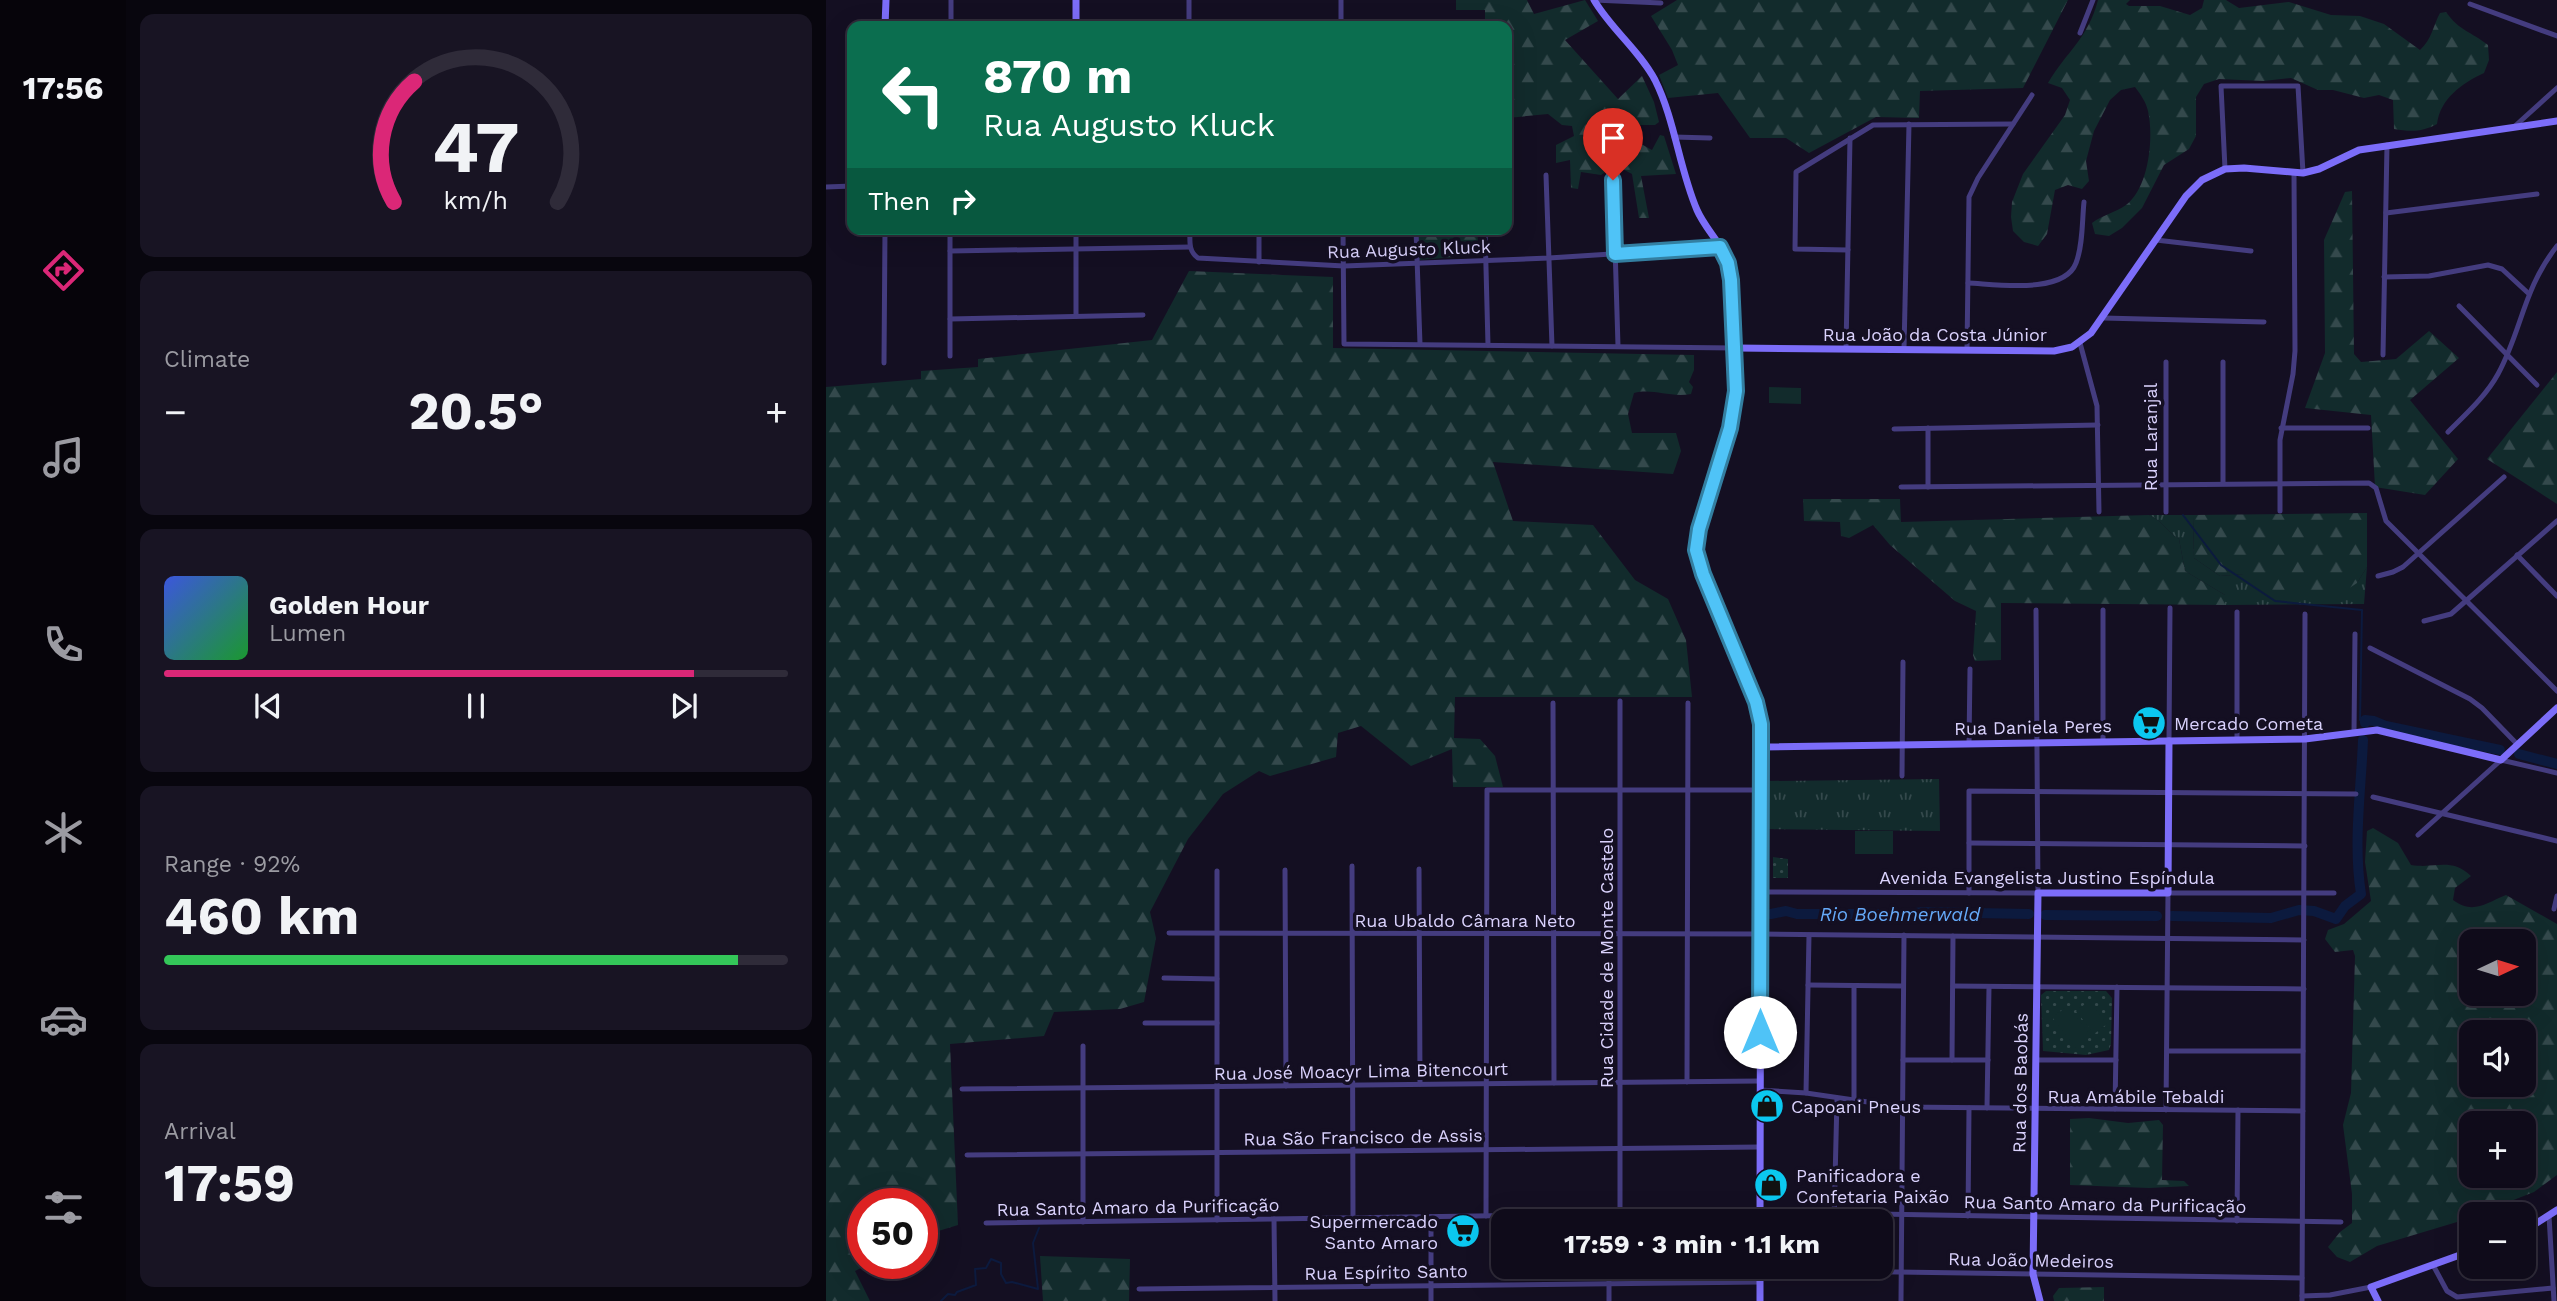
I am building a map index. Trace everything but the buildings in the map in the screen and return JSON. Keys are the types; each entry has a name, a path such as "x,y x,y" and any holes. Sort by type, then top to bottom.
{"main road":[{"path":"885,21 886,0"},
{"path":"1076,0 1076,21"},
{"path":"1594,0 1648,68 1659,89 1698,212 1728,263 1731,280 1736,348 1733,416 1699,529 1696,550 1703,574 1756,702 1761,724 1760,1209"},
{"path":"2080,343 2103,318 2192,189 2211,174 2225,169 2244,168 2303,173 2319,169 2352,152 2557,121"},
{"name":"Rua João da Costa Júnior","path":"1736,348 2054,351 2080,343"},
{"path":"2501,760 2557,708"},
{"name":"Rua Daniela Peres","path":"1761,747 2305,739 2369,730 2392,733 2501,760"},
{"path":"2168,893 2169,741"},
{"name":"Avenida Evangelista Justino Espíndula","path":"2038,893 2168,893"},
{"name":"Rua dos Baobás","path":"2038,893 2033,1274 2040,1301"},
{"path":"2536,1224 2557,1210"},
{"path":"2378,1301 2371,1287 2459,1255"},
{"path":"1760,1282 1760,1301"}],"street":[{"path":"951,0 951,21"},
{"path":"1189,0 1189,21"},
{"path":"1341,0 1342,21"},
{"path":"1594,0 1661,2"},
{"path":"2080,33 2093,0"},
{"path":"2470,4 2557,36"},
{"path":"2225,169 2221,86 2298,86 2303,173"},
{"path":"2514,127 2557,88"},
{"path":"1967,350 1969,197 1978,178 2032,95"},
{"path":"1904,349 1909,124"},
{"path":"1848,250 1795,249 1796,172 1873,125 2013,124"},
{"path":"1674,137 1710,138"},
{"path":"1846,349 1850,138"},
{"path":"2383,355 2387,145"},
{"path":"2280,511 2281,428 2293,374 2295,351 2294,174"},
{"path":"1546,175 1552,346"},
{"path":"1613,180 1618,346"},
{"path":"826,187 847,186"},
{"path":"2386,213 2537,194"},
{"path":"1968,283 2036,285 2054,282 2067,275 2077,261 2084,202"},
{"path":"884,363 885,235"},
{"path":"950,235 950,356"},
{"path":"1076,235 1076,316"},
{"path":"950,251 1190,247 1190,235"},
{"path":"1259,235 1259,262"},
{"path":"1343,235 1343,266"},
{"path":"1416,235 1420,344"},
{"path":"1485,235 1488,345"},
{"path":"2156,240 2251,251"},
{"path":"2448,432 2486,391 2507,354 2528,293 2557,246"},
{"name":"Rua Augusto Kluck","path":"1190,247 1192,254 1198,258 1343,266 1549,258 1720,247"},
{"path":"2384,277 2429,276 2488,265 2502,269 2528,293"},
{"name":"Rua João da Costa Júnior","path":"1343,266 1344,344 1736,348"},
{"path":"2459,306 2537,385"},
{"path":"950,319 1143,315"},
{"path":"2103,318 2264,322"},
{"path":"2080,343 2095,395 2099,512"},
{"name":"Rua Laranjal","path":"2166,362 2166,512"},
{"path":"2223,362 2223,484"},
{"path":"1894,429 2098,425"},
{"path":"1927,428 1928,487"},
{"path":"2281,428 2368,428"},
{"path":"2378,576 2398,570 2504,477"},
{"path":"1901,487 2365,482 2376,488 2384,517 2557,691"},
{"path":"2424,621 2451,614 2557,521"},
{"path":"2517,555 2557,596"},
{"path":"2169,608 2169,741"},
{"path":"2036,610 2038,893"},
{"path":"2103,610 2103,742"},
{"path":"2237,612 2237,740"},
{"path":"2305,614 2302,1298 2371,1287"},
{"path":"2354,732 2355,634"},
{"path":"2370,648 2469,699 2486,712 2517,744"},
{"path":"1902,776 1903,662"},
{"path":"1969,744 1970,669"},
{"name":"Rua Cidade de Monte Castelo","path":"1620,701 1620,1209"},
{"path":"1553,703 1553,1083"},
{"path":"1687,1082 1688,703"},
{"path":"2418,835 2501,760 2557,773"},
{"path":"1486,1216 1487,790 1761,790"},
{"path":"1969,893 1969,791 2356,794"},
{"path":"2373,797 2557,841"},
{"path":"1969,843 2305,846"},
{"path":"1352,866 1353,1218"},
{"path":"1419,869 1420,1084"},
{"path":"1285,870 1286,1086"},
{"path":"1217,871 1217,1220"},
{"name":"Avenida Evangelista Justino Espíndula","path":"1761,892 2038,893"},
{"name":"Avenida Evangelista Justino Espíndula","path":"2168,893 2334,892"},
{"path":"2166,1110 2168,893"},
{"path":"2554,909 2557,896"},
{"name":"Rua Ubaldo Câmara Neto","path":"1169,933 1761,934 2304,940"},
{"path":"1806,1093 1809,935"},
{"path":"1901,1301 1904,936"},
{"path":"1952,1060 1953,936"},
{"path":"1164,978 1217,979"},
{"path":"1808,985 1903,986"},
{"path":"1854,986 1854,1101"},
{"path":"1953,986 2304,989"},
{"path":"1987,1108 1989,987"},
{"path":"2115,1109 2116,987"},
{"path":"1145,1023 1217,1023"},
{"path":"1083,1046 1083,1222"},
{"path":"2166,1051 2303,1051"},
{"path":"2036,1059 2116,1060"},
{"path":"1903,1060 1988,1060"},
{"name":"Rua José Moacyr Lima Bitencourt","path":"962,1089 1620,1082 1760,1086"},
{"name":"Rua Amábile Tebaldi","path":"1760,1086 1902,1107 2303,1111"},
{"path":"1835,1209 1837,1098"},
{"path":"1968,1216 1969,1108"},
{"path":"2237,1221 2238,1111"},
{"name":"Rua São Francisco de Assis","path":"967,1155 1760,1147"},
{"name":"Rua Santo Amaro da Purificação","path":"1893,1214 2341,1223"},
{"name":"Rua Santo Amaro da Purificação","path":"986,1223 1491,1216"},
{"path":"2549,1216 2554,1301"},
{"path":"1431,1217 1431,1301"},
{"path":"1274,1219 1275,1301"},
{"path":"2432,1265 2446,1291 2457,1297 2553,1288"},
{"name":"Rua João Medeiros","path":"1893,1271 2302,1278"},
{"path":"1609,1279 1609,1301"},
{"name":"Rua Espírito Santo","path":"1139,1289 1760,1282"}],"green space":[{"path":"1456,0 1527,0 1534,14 1585,0 1598,21 1565,40 1618,99 1642,76 1654,102 1659,122 1655,125 1626,125 1632,139 1652,150 1660,135 1664,136 1676,174 1641,176 1649,218 1639,218 1632,174 1615,165 1601,175 1581,172 1578,189 1571,188 1570,160 1556,163 1556,145 1574,136 1572,126 1562,125 1548,114 1512,118 1512,21 1485,21 1485,10 1456,10"},
{"path":"1677,0 2068,0 2023,88 1920,91 1919,118 1876,117 1809,153 1786,138 1750,138 1718,93 1668,98 1659,75 1678,65 1651,16"},
{"path":"2098,0 2130,0 2126,4 2129,6 2160,6 2190,15 2202,8 2204,0 2226,0 2239,8 2289,2 2331,15 2360,16 2384,24 2420,50 2430,37 2440,13 2446,12 2461,27 2488,45 2489,60 2484,73 2460,87 2447,100 2437,124 2416,131 2394,129 2393,100 2379,95 2364,98 2333,90 2318,90 2291,78 2263,81 2219,79 2204,84 2196,97 2196,136 2189,149 2164,165 2142,208 2122,228 2109,236 2095,234 2092,223 2122,208 2134,197 2145,175 2150,148 2150,122 2145,102 2135,87 2121,90 2110,100 2094,131 2086,161 2089,181 2082,189 2068,185 2055,190 2047,234 2038,246 2024,242 2013,231 2012,202 2023,174 2065,115 2070,100 2062,88 2048,83 2083,35"},
{"path":"2352,191 2354,354 2361,362 2396,359 2429,331 2459,358 2410,400 2458,459 2425,495 2375,487 2371,415 2305,408 2325,353 2324,240 2345,192"},
{"path":"1419,235 1477,235 1479,255 1419,260"},
{"path":"1189,271 1333,277 1333,348 1694,355 1694,370 1689,382 1693,387 1691,394 1634,393 1628,414 1632,433 1676,433 1681,451 1673,474 1493,462 1513,521 1593,525 1635,580 1668,599 1686,640 1692,697 1455,697 1454,738 1480,739 1495,756 1503,787 1453,787 1452,749 1411,766 1361,726 1338,733 1336,757 1270,776 1259,771 1223,794 1188,839 1150,912 1156,938 1144,1002 1120,1009 1054,1012 1044,1036 950,1044 958,1225 938,1231 938,1188 847,1188 847,1279 859,1279 870,1301 826,1301 826,387 921,379 921,371 978,367 978,359 1152,340"},
{"path":"2557,372 2557,504 2487,459"},
{"path":"1769,387 1801,388 1801,404 1769,403"},
{"path":"1803,499 1900,499 1901,522 2149,515 2179,539 2185,571 2225,595 2225,605 2001,603 2001,660 1975,661 1973,655 1976,611 1955,601 1890,545 1873,525 1849,538 1841,536 1840,522 1804,521"},
{"path":"2367,513 2367,567 2357,583 2345,591 2270,594 2251,587 2244,574 2220,576 2194,558 2193,515"},
{"path":"2149,515 2193,515 2194,558 2220,576 2244,574 2357,583 2367,567 2364,604 2225,605 2225,595 2185,571 2179,539"},
{"path":"1939,779 1940,831 1767,829 1768,781"},
{"path":"2373,828 2398,843 2411,865 2450,865 2471,876 2455,888 2453,900 2460,904 2467,907 2480,906 2506,895 2557,924 2557,1175 2534,1192 2508,1202 2459,1202 2459,1221 2377,1246 2350,1262 2337,1257 2328,1247 2340,1232 2352,1223 2352,1194 2343,1125 2351,1093 2355,956 2353,950 2335,952 2325,939 2328,930 2344,924 2371,901 2365,862 2367,831"},
{"path":"1855,831 1893,831 1893,854 1855,854"},
{"path":"1773,857 1788,859 1788,878 1773,878"},
{"path":"2046,991 2106,991 2112,998 2109,1050 2086,1055 2043,1051 2041,995"},
{"path":"2089,1001 2107,1024 2094,1034 2076,1011"},
{"path":"2068,1006 2091,1036 2076,1048 2052,1017"},
{"path":"2089,1118 2128,1123 2159,1120 2163,1125 2162,1180 2184,1181 2189,1186 2149,1188 2070,1185 2070,1119"},
{"path":"1040,1256 1130,1259 1129,1301 1043,1301"},
{"path":"2104,1287 2104,1301 2054,1301 2053,1296 2059,1288"}],"waterway":[{"path":"2183,515 2221,565 2275,601 2362,610 2360,720 2365,720"},
{"name":"Rio Boehmerwald","path":"2365,723 2365,720 2374,721 2386,726 2500,750"},
{"name":"Rio Boehmerwald","path":"2172,916 2271,918 2299,910 2314,911 2336,919 2345,906 2361,894 2358,836 2363,740"},
{"name":"Rio Boehmerwald","path":"2519,754 2557,764"},
{"name":"Rio Boehmerwald","path":"1771,914 1786,911 1797,914 2029,914"},
{"name":"Rio Boehmerwald","path":"2045,915 2157,916"},
{"name":"Rio Boehmerwald","path":"941,1301 948,1294 955,1295 976,1285 975,1269 986,1268 991,1259 1001,1263 1001,1274 1006,1283 1038,1289 1033,1243 1039,1228"}],"place":[{"name":"Mercado Cometa","path":"2149,723"},
{"name":"Capoani Pneus","path":"1767,1106"},
{"name":"Panificadora e Confetaria Paixão","path":"1771,1185"},
{"name":"Supermercado Santo Amaro","path":"1463,1231"}],"route":[{"path":"1613,180 1615,254 1720,247 1730,270 1736,348 1734,405 1724,452 1699,529 1696,550 1703,574 1756,702 1761,724 1760,1032"}]}
